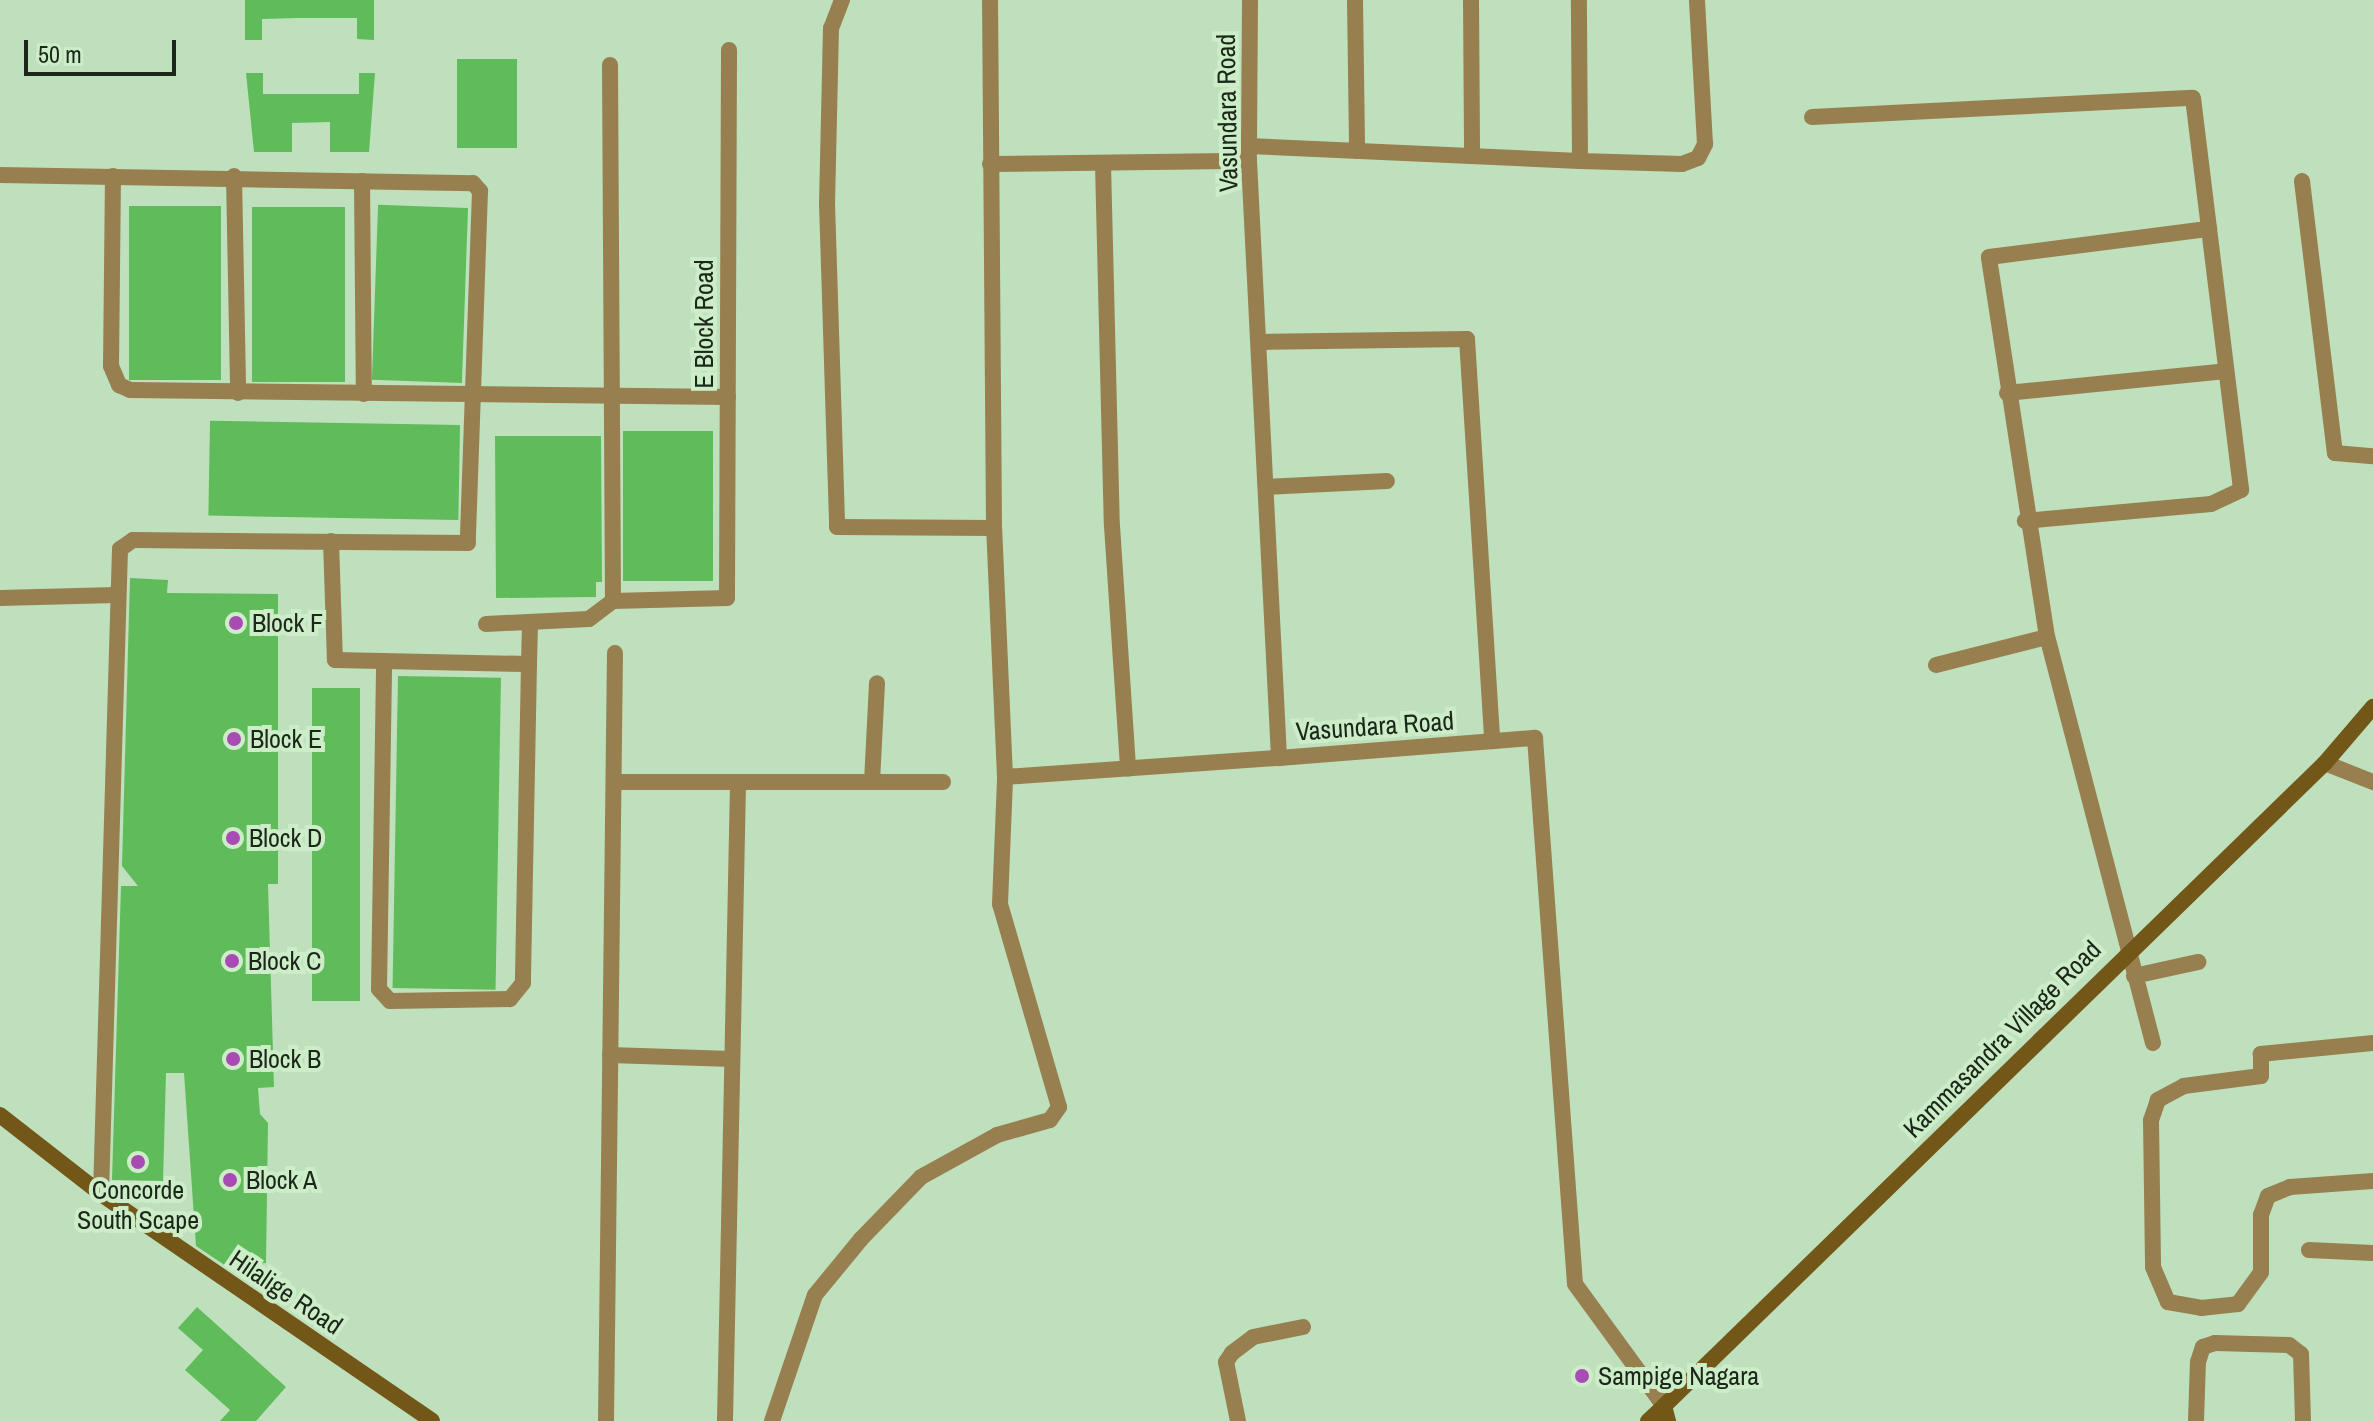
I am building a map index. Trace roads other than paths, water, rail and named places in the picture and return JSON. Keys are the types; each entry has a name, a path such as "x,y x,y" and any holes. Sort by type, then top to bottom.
{"street":[{"path":"842,0 831,28 827,203 837,527 994,528"},
{"path":"772,1421 815,1295 861,1239 921,1177 997,1135 1050,1120 1059,1107 1000,904 1005,777 994,528 990,0"},
{"name":"Vasundara Road","path":"1250,0 1249,154 1279,758 1535,738 1575,1284 1666,1413"},
{"path":"1355,0 1357,151"},
{"path":"1471,0 1472,156"},
{"path":"1579,0 1580,161"},
{"path":"990,164 1103,164 1249,154 1357,151 1682,164 1698,158 1705,144 1697,0"},
{"name":"E Block Road","path":"613,601 727,598 729,50"},
{"path":"486,624 596,618 613,601 610,65"},
{"path":"1812,117 2193,98 2241,490 2211,504 2025,521"},
{"path":"1103,164 1112,526 1128,768"},
{"path":"0,175 234,176 479,188 476,396 468,543 127,541 120,549 116,595 101,1194"},
{"path":"113,176 114,377 130,390 728,397"},
{"path":"234,176 238,393"},
{"path":"362,181 364,394"},
{"path":"2302,181 2335,453 2373,456"},
{"path":"2153,1043 2047,637 2025,521 1989,257 2209,229"},
{"path":"1259,342 1467,339 1492,741"},
{"path":"2007,393 2226,371"},
{"path":"1266,487 1387,481"},
{"path":"331,541 332,657 529,664"},
{"path":"0,598 116,595"},
{"path":"384,661 378,979 390,1001 497,1002 510,999 523,983 530,622"},
{"path":"1936,665 2047,637"},
{"path":"606,1421 615,653"},
{"path":"872,782 877,683"},
{"name":"Kammasandra Village Road","path":"1648,1421 1666,1413 2127,950 2325,763 2373,707"},
{"path":"1005,777 1279,758"},
{"path":"2325,763 2373,782"},
{"path":"614,782 943,782"},
{"path":"725,1421 738,782"},
{"path":"2134,976 2198,962"},
{"path":"2373,1043 2261,1054 2261,1076 2184,1086 2158,1100 2151,1120 2153,1267 2168,1302 2201,1308 2238,1304 2261,1272 2261,1215 2268,1196 2290,1187 2373,1181"},
{"path":"610,1055 732,1059"},
{"name":"Hilalige Road","path":"0,1115 101,1194 432,1421"},
{"path":"2309,1250 2373,1253"},
{"path":"1238,1421 1226,1362 1232,1353 1253,1337 1303,1327"},
{"path":"2196,1421 2198,1362 2203,1347 2215,1343 2289,1345 2301,1354 2303,1421"}],"place":[{"name":"Block F","path":"236,623"},
{"name":"Block E","path":"234,739"},
{"name":"Block D","path":"233,838"},
{"name":"Block C","path":"232,961"},
{"name":"Block B","path":"233,1059"},
{"name":"Concorde South Scape","path":"138,1162"},
{"name":"Block A","path":"230,1180"},
{"name":"Sampige Nagara","path":"1582,1376"}]}
